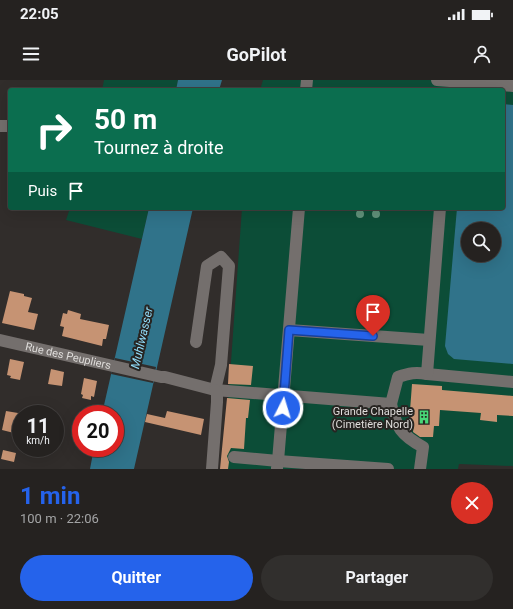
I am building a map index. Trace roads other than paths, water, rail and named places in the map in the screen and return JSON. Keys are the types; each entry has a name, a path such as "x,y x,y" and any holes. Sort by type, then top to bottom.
{"street":[{"path":"446,83 513,86"},
{"path":"278,465 299,210"},
{"path":"428,374 429,340 440,210"},
{"path":"196,342 207,266 221,257 229,266 221,367 215,390 217,394 217,402 212,469"},
{"path":"289,330 429,340"},
{"name":"Rue des Peupliers","path":"0,340 166,377 215,390 391,404"},
{"path":"420,469 423,447 405,435 395,422 391,404 398,377 408,373 417,372 513,382"},
{"path":"234,457 278,465 388,469"}],"water":[{"path":"178,80 222,80 220,88 176,88"},
{"path":"505,104 513,105 513,364 454,359 448,354 445,346 457,210 505,210"},
{"name":"Muhlwasser","path":"149,210 193,210 134,469 90,469 92,457 124,457 124,405 104,405"}],"place":[{"name":"Grande Chapelle (Cimetière Nord)","path":"424,417"}]}
